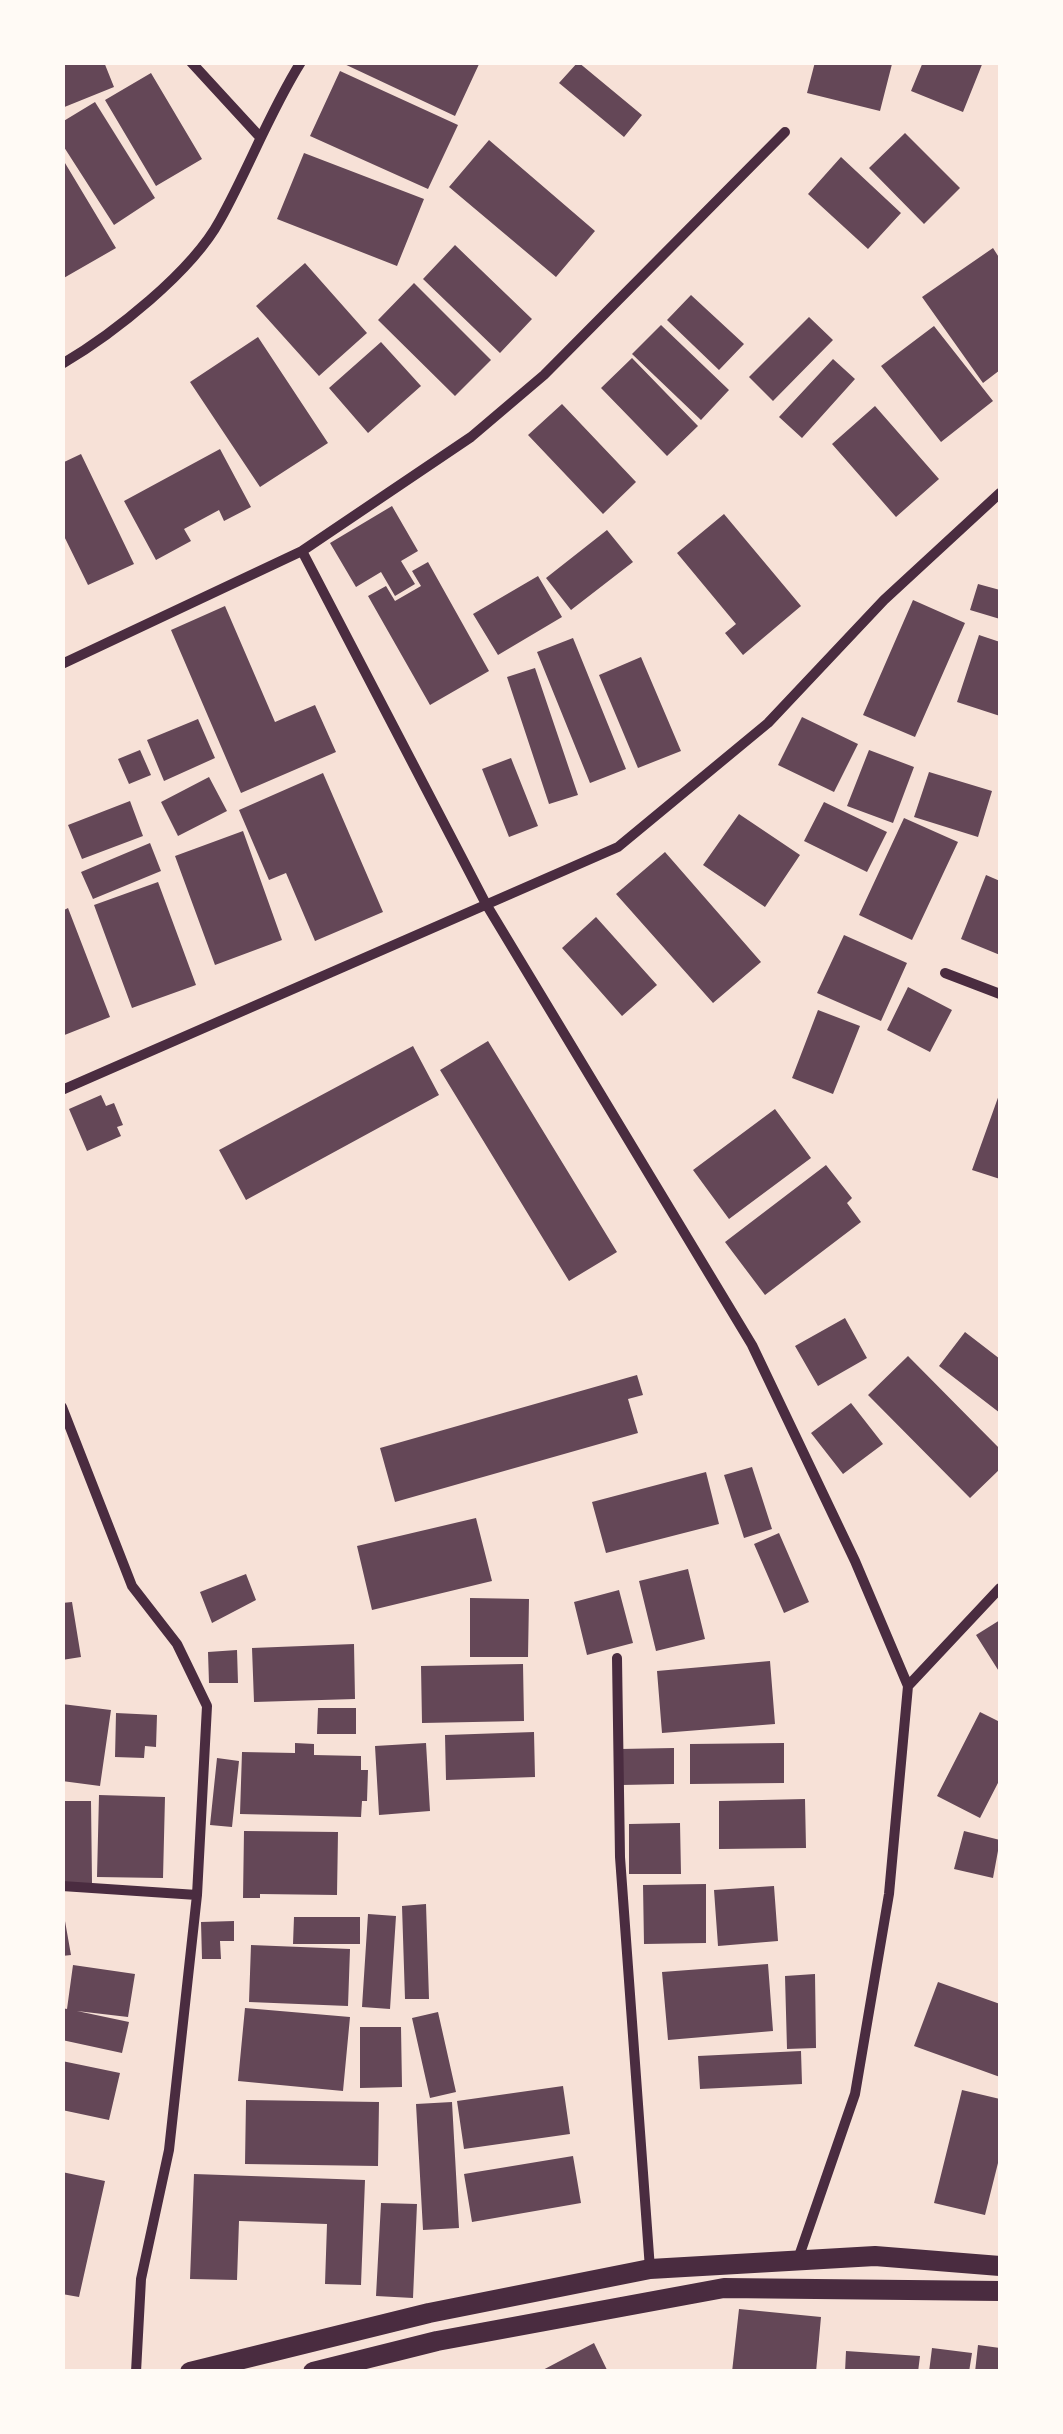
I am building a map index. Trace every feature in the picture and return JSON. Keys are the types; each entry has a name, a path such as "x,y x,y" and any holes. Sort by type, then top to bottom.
{"main road":[{"path":"190,2372 429,2313 650,2269 875,2256 1000,2266"},
{"path":"313,2372 437,2341 724,2288 1000,2291"}],"street":[{"path":"191,62 260,136"},
{"path":"62,364 149,303 219,224 260,136 301,62"},
{"path":"62,664 302,551 471,437 544,375 785,132"},
{"path":"62,1090 618,847 768,723 884,600 1000,493"},
{"path":"302,551 486,904 752,1345 855,1561 908,1686 889,1894 854,2094 798,2258"},
{"path":"945,973 1000,994"},
{"path":"62,1407 132,1586 177,1644 207,1706 197,1895 169,2150 141,2279 136,2372"},
{"path":"908,1686 1000,1588"},
{"path":"617,1658 620,1857 650,2269"},
{"path":"62,1886 197,1895"}],"building":[{"path":"62,62 104,62 114,87 62,108"},
{"path":"340,62 480,62 455,116"},
{"path":"578,62 642,115 624,137 559,83"},
{"path":"815,62 892,64 880,111 807,93"},
{"path":"923,62 983,62 963,112 911,91"},
{"path":"340,71 458,125 428,189 310,136"},
{"path":"151,73 202,159 156,186 105,100"},
{"path":"95,102 155,198 114,225 62,144 62,122"},
{"path":"905,133 960,188 924,224 869,168"},
{"path":"489,140 595,231 556,277 449,187"},
{"path":"304,153 424,199 397,266 277,219"},
{"path":"841,157 901,213 868,249 808,194"},
{"path":"62,158 116,248 62,279"},
{"path":"455,245 532,319 500,353 423,279"},
{"path":"993,248 1000,259 1000,370 983,383 922,297"},
{"path":"305,263 367,333 319,376 256,306"},
{"path":"414,283 491,360 455,396 378,320"},
{"path":"691,295 744,344 719,370 667,320"},
{"path":"809,317 833,340 773,401 749,377"},
{"path":"661,325 729,390 701,420 632,354"},
{"path":"934,326 993,401 941,442 881,366"},
{"path":"258,337 328,443 260,487 190,382"},
{"path":"381,342 421,386 368,433 329,388"},
{"path":"632,358 698,426 667,456 601,388"},
{"path":"833,359 855,379 802,438 779,417"},
{"path":"562,404 636,482 603,514 528,435"},
{"path":"875,406 939,479 896,517 832,444"},
{"path":"220,449 251,507 224,521 219,510 184,529 191,541 156,560 124,501"},
{"path":"81,454 134,564 88,585 62,532 62,463"},
{"path":"392,506 418,551 401,561 415,584 395,596 381,572 356,587 330,543"},
{"path":"724,514 801,606 743,655 725,633 736,624 677,553"},
{"path":"607,530 633,562 571,610 546,578"},
{"path":"428,562 489,671 430,705 368,596 386,586 395,601 421,586 412,571"},
{"path":"538,576 562,617 498,655 473,614"},
{"path":"978,584 1000,590 1000,619 970,610"},
{"path":"913,600 965,623 915,737 863,715"},
{"path":"225,606 275,722 315,705 336,752 241,793 171,630"},
{"path":"979,635 1000,642 1000,716 957,702"},
{"path":"573,638 626,769 590,783 537,652"},
{"path":"641,657 681,751 638,768 599,675"},
{"path":"535,668 578,795 549,804 507,677"},
{"path":"802,717 858,744 834,792 778,765"},
{"path":"198,719 215,758 164,781 147,740"},
{"path":"140,750 151,775 129,784 118,759"},
{"path":"869,750 914,767 893,823 847,806"},
{"path":"511,758 538,826 509,837 482,769"},
{"path":"929,772 992,791 978,837 914,817"},
{"path":"323,773 383,912 315,941 286,873 269,880 239,810"},
{"path":"209,777 227,811 178,836 161,802"},
{"path":"130,801 143,836 82,859 68,825"},
{"path":"824,802 887,832 867,872 804,841"},
{"path":"739,814 800,855 765,907 703,865"},
{"path":"904,818 958,842 912,940 859,915"},
{"path":"243,831 282,940 215,965 175,856"},
{"path":"150,843 161,871 93,899 81,872"},
{"path":"665,852 761,962 713,1003 616,894"},
{"path":"986,875 1000,881 1000,955 961,939"},
{"path":"158,882 196,985 132,1008 94,905"},
{"path":"68,908 110,1017 62,1036 62,911"},
{"path":"596,917 657,985 622,1016 562,948"},
{"path":"844,935 907,963 881,1021 817,993"},
{"path":"908,987 952,1010 930,1052 887,1030"},
{"path":"818,1010 860,1026 833,1094 792,1078"},
{"path":"488,1041 617,1252 569,1281 440,1070"},
{"path":"413,1046 439,1095 246,1200 219,1150"},
{"path":"1000,1092 1000,1179 972,1170"},
{"path":"101,1095 106,1106 114,1103 123,1125 117,1127 121,1136 87,1151 69,1109"},
{"path":"775,1109 811,1158 729,1219 693,1170"},
{"path":"826,1165 852,1198 847,1203 861,1222 765,1295 725,1242"},
{"path":"845,1318 867,1358 818,1386 795,1346"},
{"path":"965,1332 1000,1359 1000,1413 939,1366"},
{"path":"908,1356 1000,1449 1000,1469 970,1498 868,1395"},
{"path":"637,1375 643,1395 628,1399 638,1433 395,1502 380,1448"},
{"path":"851,1403 883,1444 843,1474 811,1433"},
{"path":"752,1467 772,1529 744,1538 724,1475"},
{"path":"706,1472 719,1524 606,1553 592,1502"},
{"path":"476,1518 492,1581 372,1610 357,1546"},
{"path":"779,1533 809,1602 784,1613 754,1544"},
{"path":"688,1569 705,1639 656,1651 639,1581"},
{"path":"246,1574 256,1600 212,1623 200,1592"},
{"path":"619,1590 633,1643 587,1655 574,1602"},
{"path":"470,1598 529,1599 528,1657 470,1657"},
{"path":"72,1602 81,1657 62,1660 62,1603"},
{"path":"1000,1620 1000,1673 976,1635"},
{"path":"354,1644 355,1699 254,1702 252,1648"},
{"path":"237,1650 238,1683 209,1683 208,1652"},
{"path":"770,1661 775,1724 662,1733 657,1671"},
{"path":"523,1664 524,1721 422,1723 421,1666"},
{"path":"62,1704 111,1710 100,1786 62,1781"},
{"path":"318,1708 356,1708 356,1734 317,1734"},
{"path":"980,1712 1000,1722 1000,1779 980,1818 937,1796"},
{"path":"116,1713 157,1715 156,1747 145,1746 144,1758 115,1757"},
{"path":"534,1732 535,1777 446,1780 445,1735"},
{"path":"295,1743 314,1744 314,1755 361,1756 361,1770 368,1770 367,1801 362,1801 361,1817 240,1814 242,1752 295,1753"},
{"path":"426,1743 430,1811 379,1815 375,1746"},
{"path":"784,1743 784,1783 690,1784 690,1744"},
{"path":"674,1748 674,1784 621,1785 620,1749"},
{"path":"217,1758 239,1761 232,1827 210,1825"},
{"path":"99,1795 165,1797 163,1878 97,1877"},
{"path":"805,1799 806,1848 719,1849 719,1801"},
{"path":"62,1801 91,1801 92,1883 62,1883"},
{"path":"680,1823 681,1874 629,1874 629,1824"},
{"path":"244,1831 338,1832 337,1895 260,1894 260,1898 243,1898"},
{"path":"964,1831 1000,1840 993,1878 954,1869"},
{"path":"706,1884 706,1943 644,1944 643,1885"},
{"path":"774,1886 778,1941 718,1946 714,1890"},
{"path":"62,1904 71,1955 62,1956"},
{"path":"426,1904 429,1999 405,1999 402,1906"},
{"path":"368,1914 396,1916 390,2009 362,2007"},
{"path":"294,1917 360,1917 360,1944 293,1944"},
{"path":"234,1921 234,1941 220,1941 221,1959 202,1959 201,1922"},
{"path":"251,1945 350,1949 348,2006 249,2002"},
{"path":"768,1964 773,2031 668,2040 662,1972"},
{"path":"73,1965 135,1974 128,2017 77,2011 129,2022 122,2053 62,2040 62,2008 67,2009"},
{"path":"815,1974 816,2048 787,2049 785,1976"},
{"path":"938,1982 1000,2004 1000,2077 914,2046"},
{"path":"245,2008 350,2017 343,2091 238,2081"},
{"path":"438,2012 456,2092 430,2098 412,2018"},
{"path":"360,2027 401,2027 402,2087 360,2088"},
{"path":"801,2051 802,2084 700,2089 698,2056"},
{"path":"62,2061 120,2073 109,2120 62,2110"},
{"path":"563,2086 570,2134 464,2149 457,2101"},
{"path":"962,2090 1000,2099 1000,2155 985,2215 934,2203"},
{"path":"246,2100 379,2102 378,2166 245,2164"},
{"path":"452,2102 459,2228 423,2230 416,2104"},
{"path":"573,2156 581,2203 472,2222 464,2174"},
{"path":"62,2172 105,2181 79,2297 62,2294"},
{"path":"194,2174 365,2180 361,2285 325,2284 327,2224 239,2221 237,2280 190,2279"},
{"path":"381,2203 417,2204 413,2298 376,2296"},
{"path":"739,2309 821,2317 816,2372 732,2372"},
{"path":"594,2343 608,2372 539,2372"},
{"path":"978,2345 1000,2348 1000,2372 975,2372"},
{"path":"932,2348 972,2353 969,2372 929,2372"},
{"path":"846,2351 920,2356 918,2372 845,2372"}]}
